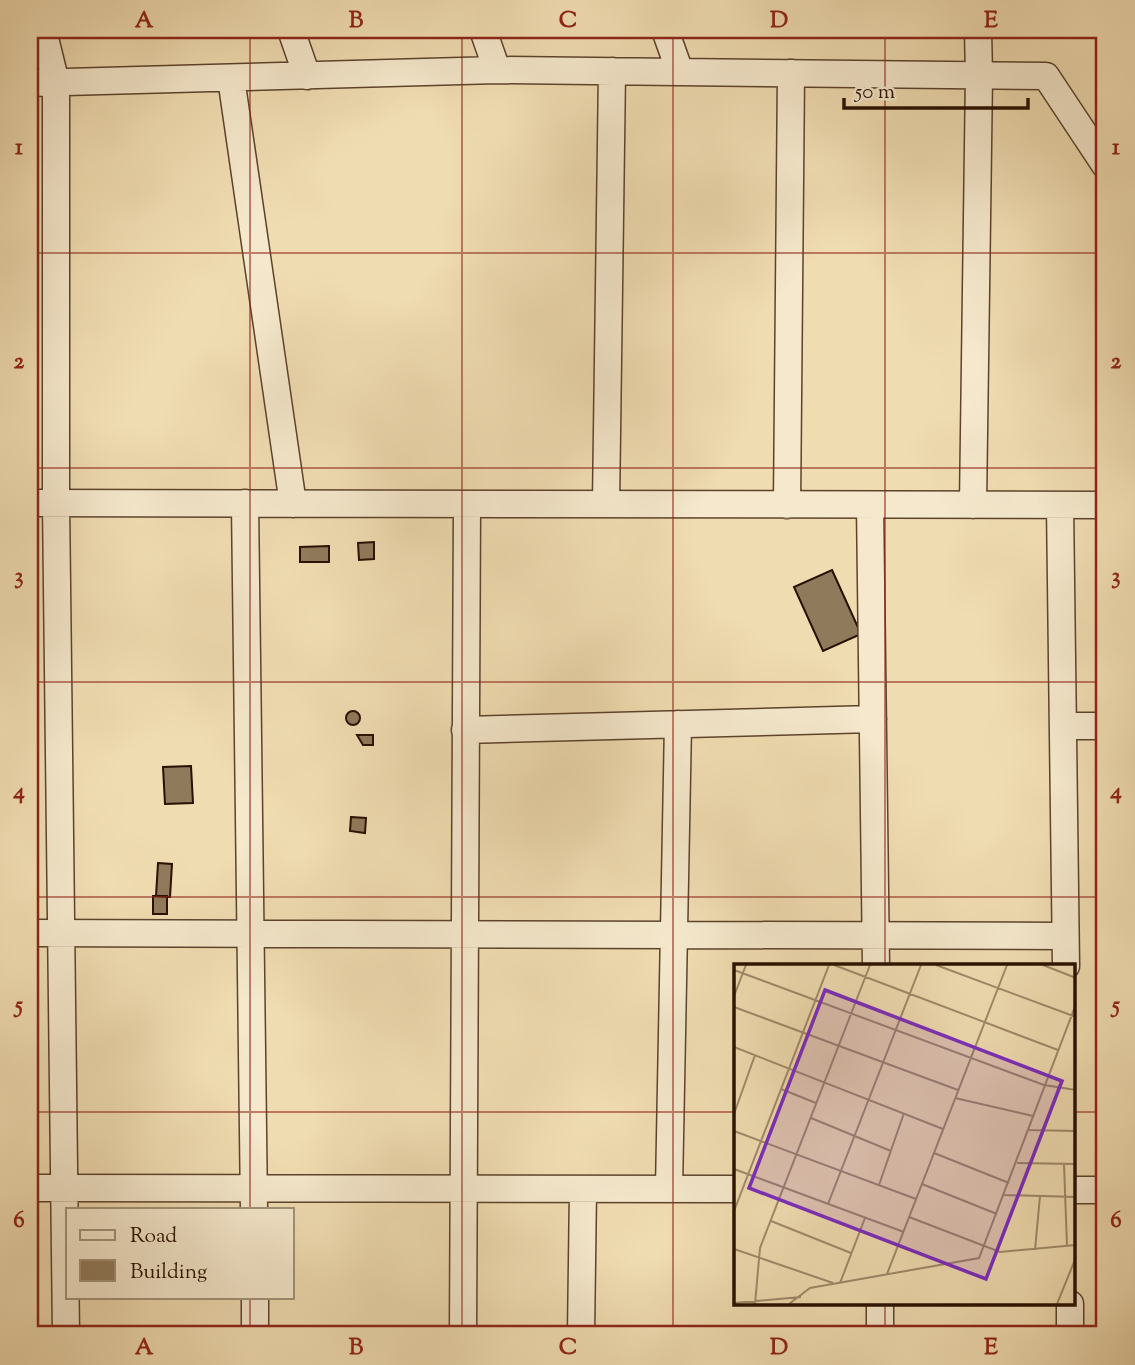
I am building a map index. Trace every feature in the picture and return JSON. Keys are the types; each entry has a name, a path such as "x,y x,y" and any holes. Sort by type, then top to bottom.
{"street":[{"path":"43,30 43,503 61,933 66,1335"},
{"path":"291,30 307,75"},
{"path":"483,30 497,70"},
{"path":"666,30 680,72"},
{"path":"973,505 978,30"},
{"path":"43,83 497,70 1046,76 1105,165"},
{"path":"606,504 612,71"},
{"path":"787,505 791,73"},
{"path":"231,78 293,503"},
{"path":"43,503 1105,505"},
{"path":"245,503 253,1199"},
{"path":"463,1335 467,504"},
{"path":"870,505 876,964"},
{"path":"1060,505 1066,964"},
{"path":"466,730 873,719"},
{"path":"669,1189 678,724"},
{"path":"1063,726 1105,726"},
{"path":"30,933 1065,936"},
{"path":"30,1188 253,1199 464,1189 734,1189"},
{"path":"581,1335 583,1189"},
{"path":"1076,1190 1105,1190"},
{"path":"255,1298 255,1335"},
{"path":"880,1306 880,1335"},
{"path":"1070,1306 1070,1335"}],"building":[{"path":"374,542 374,559 359,560 358,543"},
{"path":"329,546 329,562 300,562 300,547"},
{"path":"832,570 861,634 823,651 794,587"},
{"path":"353,711 358,713 358,723 353,725 348,723 346,718 348,713"},
{"path":"357,735 373,735 373,745 363,745"},
{"path":"191,766 193,803 165,804 163,767"},
{"path":"351,817 366,818 365,833 350,831"},
{"path":"158,863 172,864 170,897 156,896"},
{"path":"153,896 167,896 167,914 153,914"}]}
